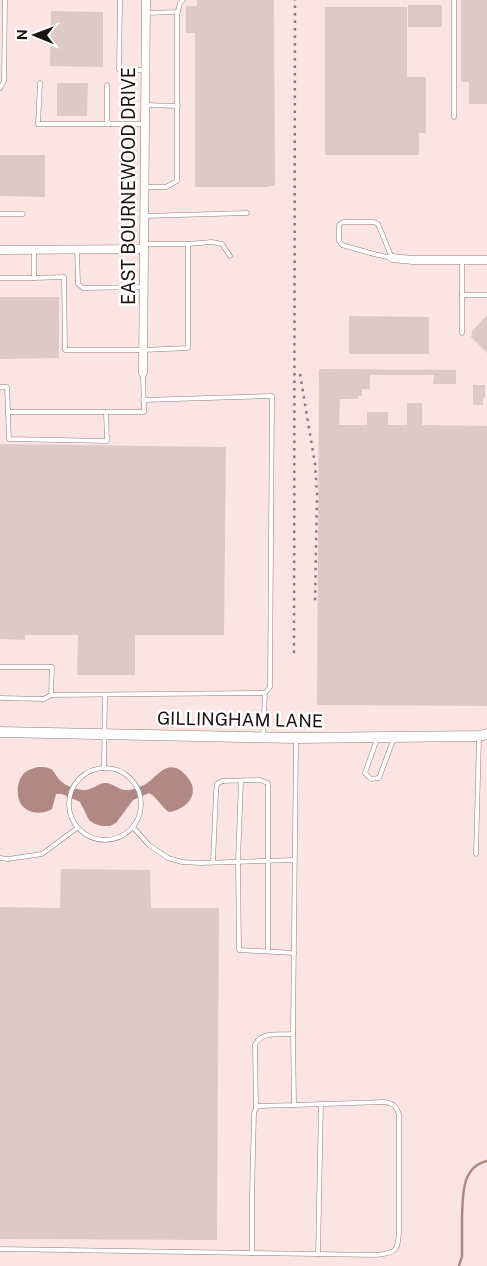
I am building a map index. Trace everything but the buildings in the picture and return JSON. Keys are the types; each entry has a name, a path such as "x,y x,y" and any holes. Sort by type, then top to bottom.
{"street":[{"name":"EAST BOURNEWOOD DRIVE","path":"143,373 146,0"},
{"path":"0,250 77,250 143,247"},
{"path":"392,258 413,260 487,260"},
{"name":"GILLINGHAM LANE","path":"0,732 296,738 484,736"}],"lane":[{"path":"0,88 4,82 5,0"},
{"path":"120,0 119,70 145,70"},
{"path":"144,187 166,187 178,181 178,12 180,3 183,0"},
{"path":"454,0 454,117"},
{"path":"145,13 178,12"},
{"path":"40,83 38,124 144,124"},
{"path":"107,85 107,121 110,124"},
{"path":"145,105 178,106"},
{"path":"144,216 247,213"},
{"path":"0,214 23,214"},
{"path":"343,222 374,222 378,224 392,258 342,245 339,241 339,225 343,222"},
{"path":"143,247 212,242 222,244 230,256"},
{"path":"0,278 64,277 65,350 188,348 188,244"},
{"path":"34,250 34,278"},
{"path":"77,250 78,284 83,288 143,287"},
{"path":"462,260 462,333"},
{"path":"462,295 487,295"},
{"path":"8,412 144,412 143,373"},
{"path":"0,388 7,387 9,439 107,441 106,412"},
{"path":"143,400 272,396 270,687 265,693 263,737"},
{"path":"0,667 52,667 51,695"},
{"path":"0,698 44,699 51,695 265,693"},
{"path":"104,768 105,695"},
{"path":"476,854 484,736"},
{"path":"378,737 365,773 371,779 379,778 394,737"},
{"path":"294,1105 296,738"},
{"path":"104,768 116,770 127,775 135,784 140,796 141,808 137,820 130,830 120,837 97,840 77,828 71,818 69,801 74,784 82,776 92,770 104,768"},
{"path":"213,862 217,784 222,781 260,780 268,783 268,951"},
{"path":"241,781 238,861 239,950 294,953"},
{"path":"133,827 149,845 168,858 182,862 294,860"},
{"path":"0,858 8,859 42,854 77,828"},
{"path":"252,1253 254,1113 256,1108 255,1046 261,1037 266,1035 293,1034"},
{"path":"0,1249 318,1254 387,1254 394,1251 398,1246 399,1231 399,1114 396,1107 391,1103 384,1102 259,1106 256,1108"},
{"path":"318,1254 321,1104"}],"shaded area":[{"path":"38,767 51,769 62,782 78,789 86,790 104,783 128,790 148,783 163,770 171,767 180,770 188,778 193,790 190,800 186,805 169,812 149,793 133,800 116,823 110,826 102,826 89,820 80,802 62,794 56,794 52,809 48,811 31,812 27,810 19,800 19,781 27,771"}],"waterway":[{"path":"459,1266 462,1256 462,1209 465,1183 472,1169 487,1161"}],"railway":[{"path":"294,653 295,0"},
{"path":"300,374 315,464 317,494 315,601"}]}
